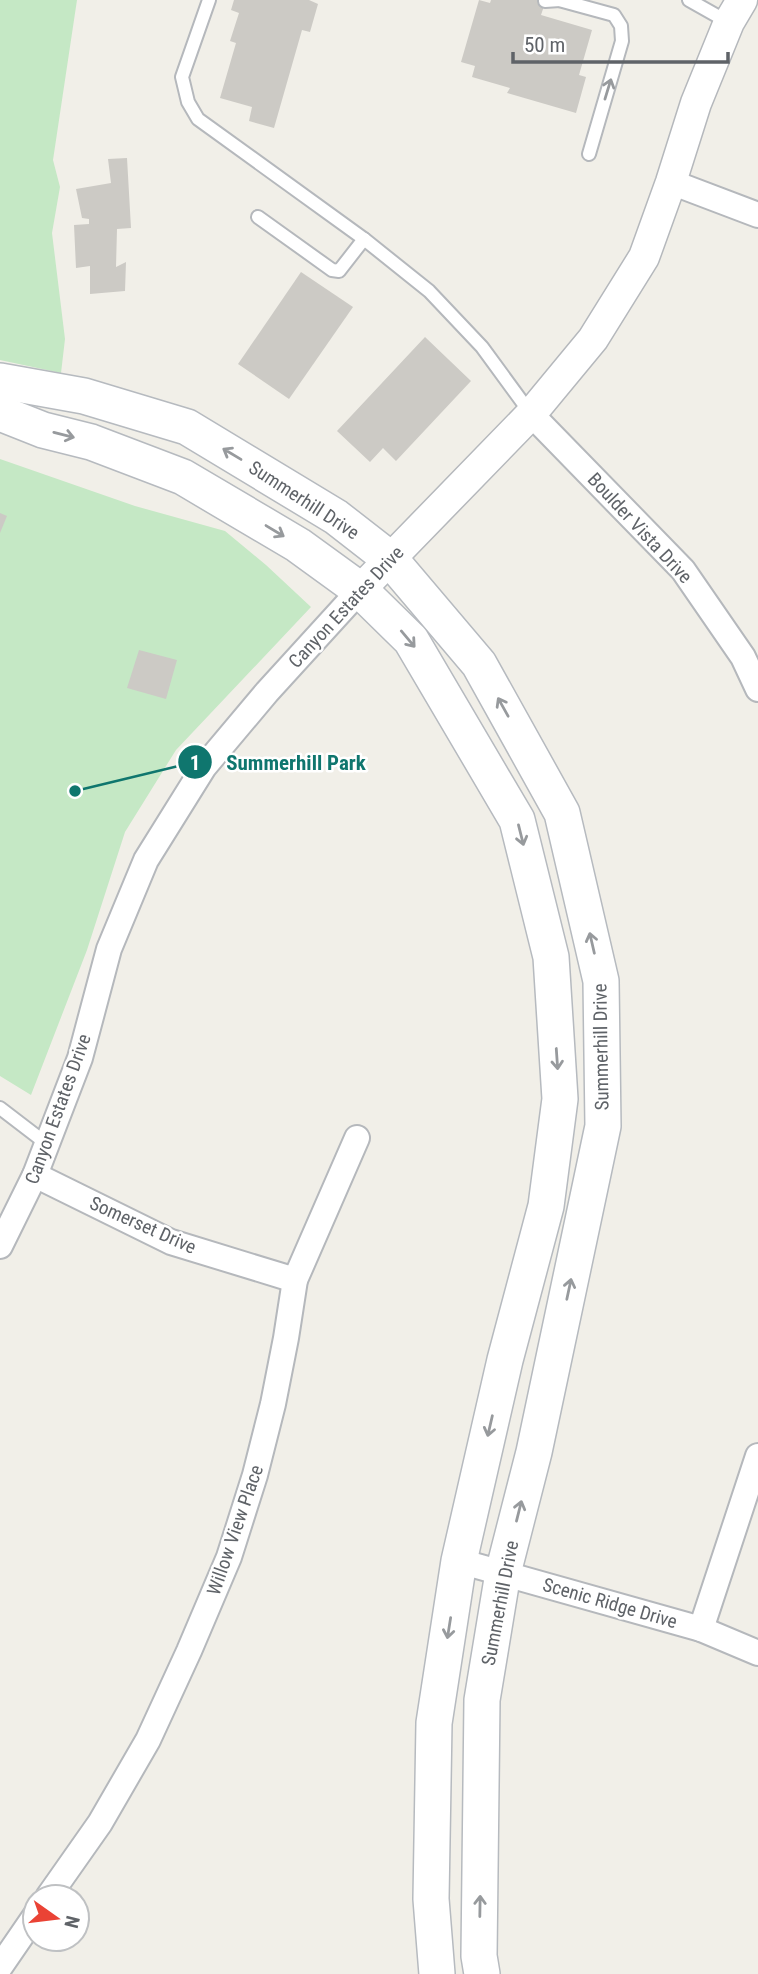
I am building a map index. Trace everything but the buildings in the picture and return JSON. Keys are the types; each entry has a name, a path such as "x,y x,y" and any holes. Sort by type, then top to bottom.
{"main road":[{"name":"Summerhill Drive","path":"0,381 84,396 187,427 336,516 390,559 479,664 562,813 601,981 603,1126 534,1452 503,1573 482,1700 479,1956 482,1974"},
{"path":"0,413 43,430 91,442 184,477 298,545 360,590 411,640 517,820 551,957 560,1099 546,1206 505,1360 459,1560 434,1723 431,1899 437,1974"}],"street":[{"name":"Canyon Estates Drive","path":"0,1246 35,1175 80,1058 109,949 146,860 204,767 267,692 360,590 531,414 593,339 643,257 671,183 696,103 736,11"},
{"path":"671,183 758,215"},
{"name":"Boulder Vista Drive","path":"531,414 683,570 743,657 758,689"},
{"name":"Willow View Place","path":"58,1883 100,1823 148,1740 229,1557 256,1475 273,1404 295,1280 357,1138"},
{"name":"Somerset Drive","path":"35,1175 171,1242 295,1280"},
{"path":"701,1629 758,1456"},
{"name":"Scenic Ridge Drive","path":"459,1560 701,1629 758,1653"},
{"path":"0,1967 21,1936"}],"lane":[{"path":"209,0 182,78 188,102 198,119 363,239 429,291 482,346 531,414"},
{"path":"545,1 560,0 614,15 621,26 622,41 589,154"},
{"path":"689,0 736,11"},
{"path":"258,217 332,270 339,271 363,239"},
{"path":"0,1108 47,1144"}],"green space":[{"path":"0,0 77,0 53,160 60,187 52,233 65,339 61,373 0,360"},
{"path":"0,459 135,506 225,531 311,607 176,750 125,832 87,950 31,1095 0,1076"}],"place":[{"name":"Summerhill Park","path":"75,791"}]}
